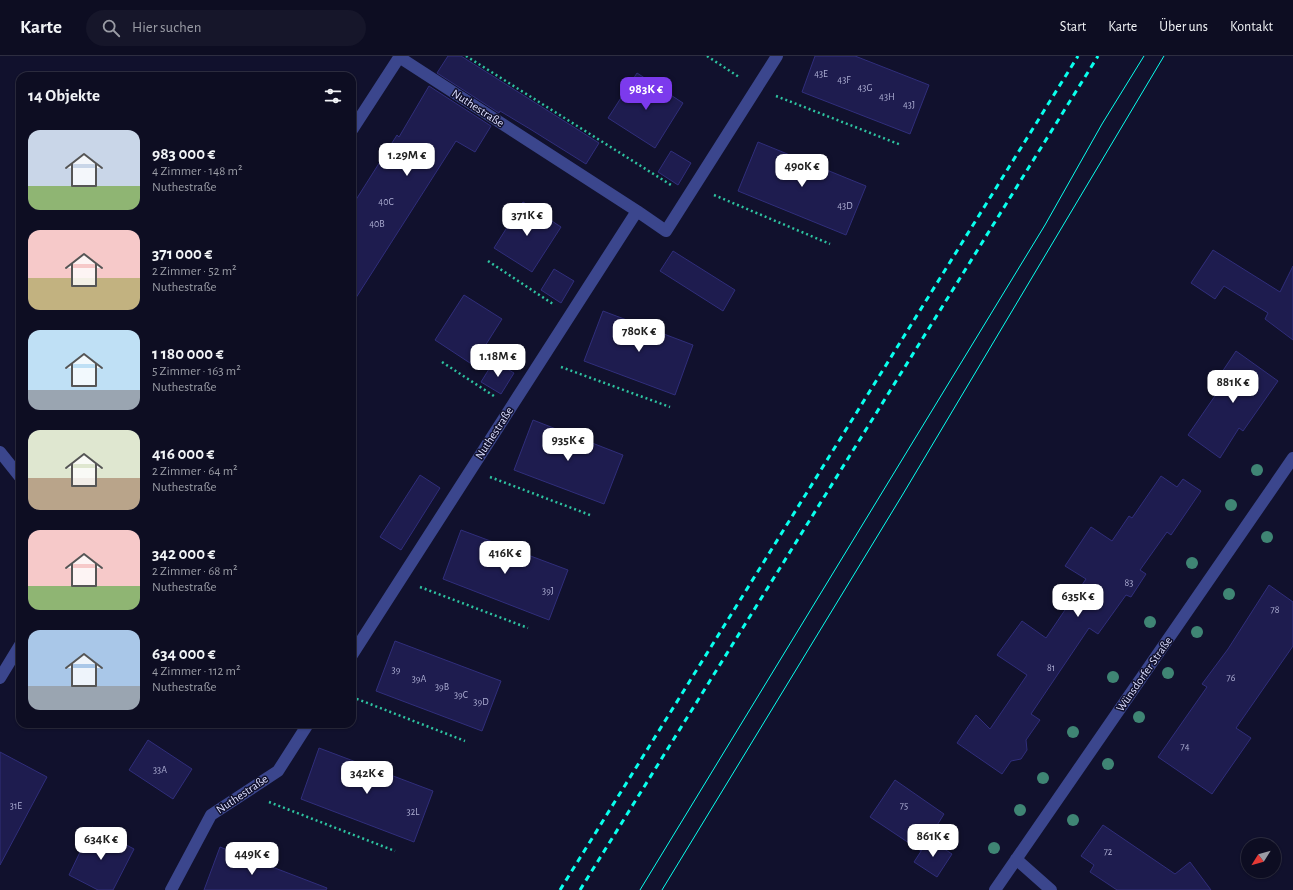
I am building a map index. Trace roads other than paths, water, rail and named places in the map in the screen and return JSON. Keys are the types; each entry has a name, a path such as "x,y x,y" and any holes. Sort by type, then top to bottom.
{"street":[{"name":"Nuthestraße","path":"356,124 399,56 666,231 777,56"},
{"name":"Nuthestraße","path":"356,650 637,212"},
{"path":"0,452 16,472"},
{"name":"Wünsdorfer Straße","path":"995,890 1293,458"},
{"path":"0,678 16,652"},
{"name":"Nuthestraße","path":"171,890 211,815 278,771 305,728"},
{"path":"1016,859 1051,890"}],"tram line":[{"path":"640,890 1045,225 1102,124 1144,56"},
{"path":"662,890 903,494 1164,56"}],"railway":[{"path":"560,890 1078,56"},
{"path":"580,890 1098,56"}]}
